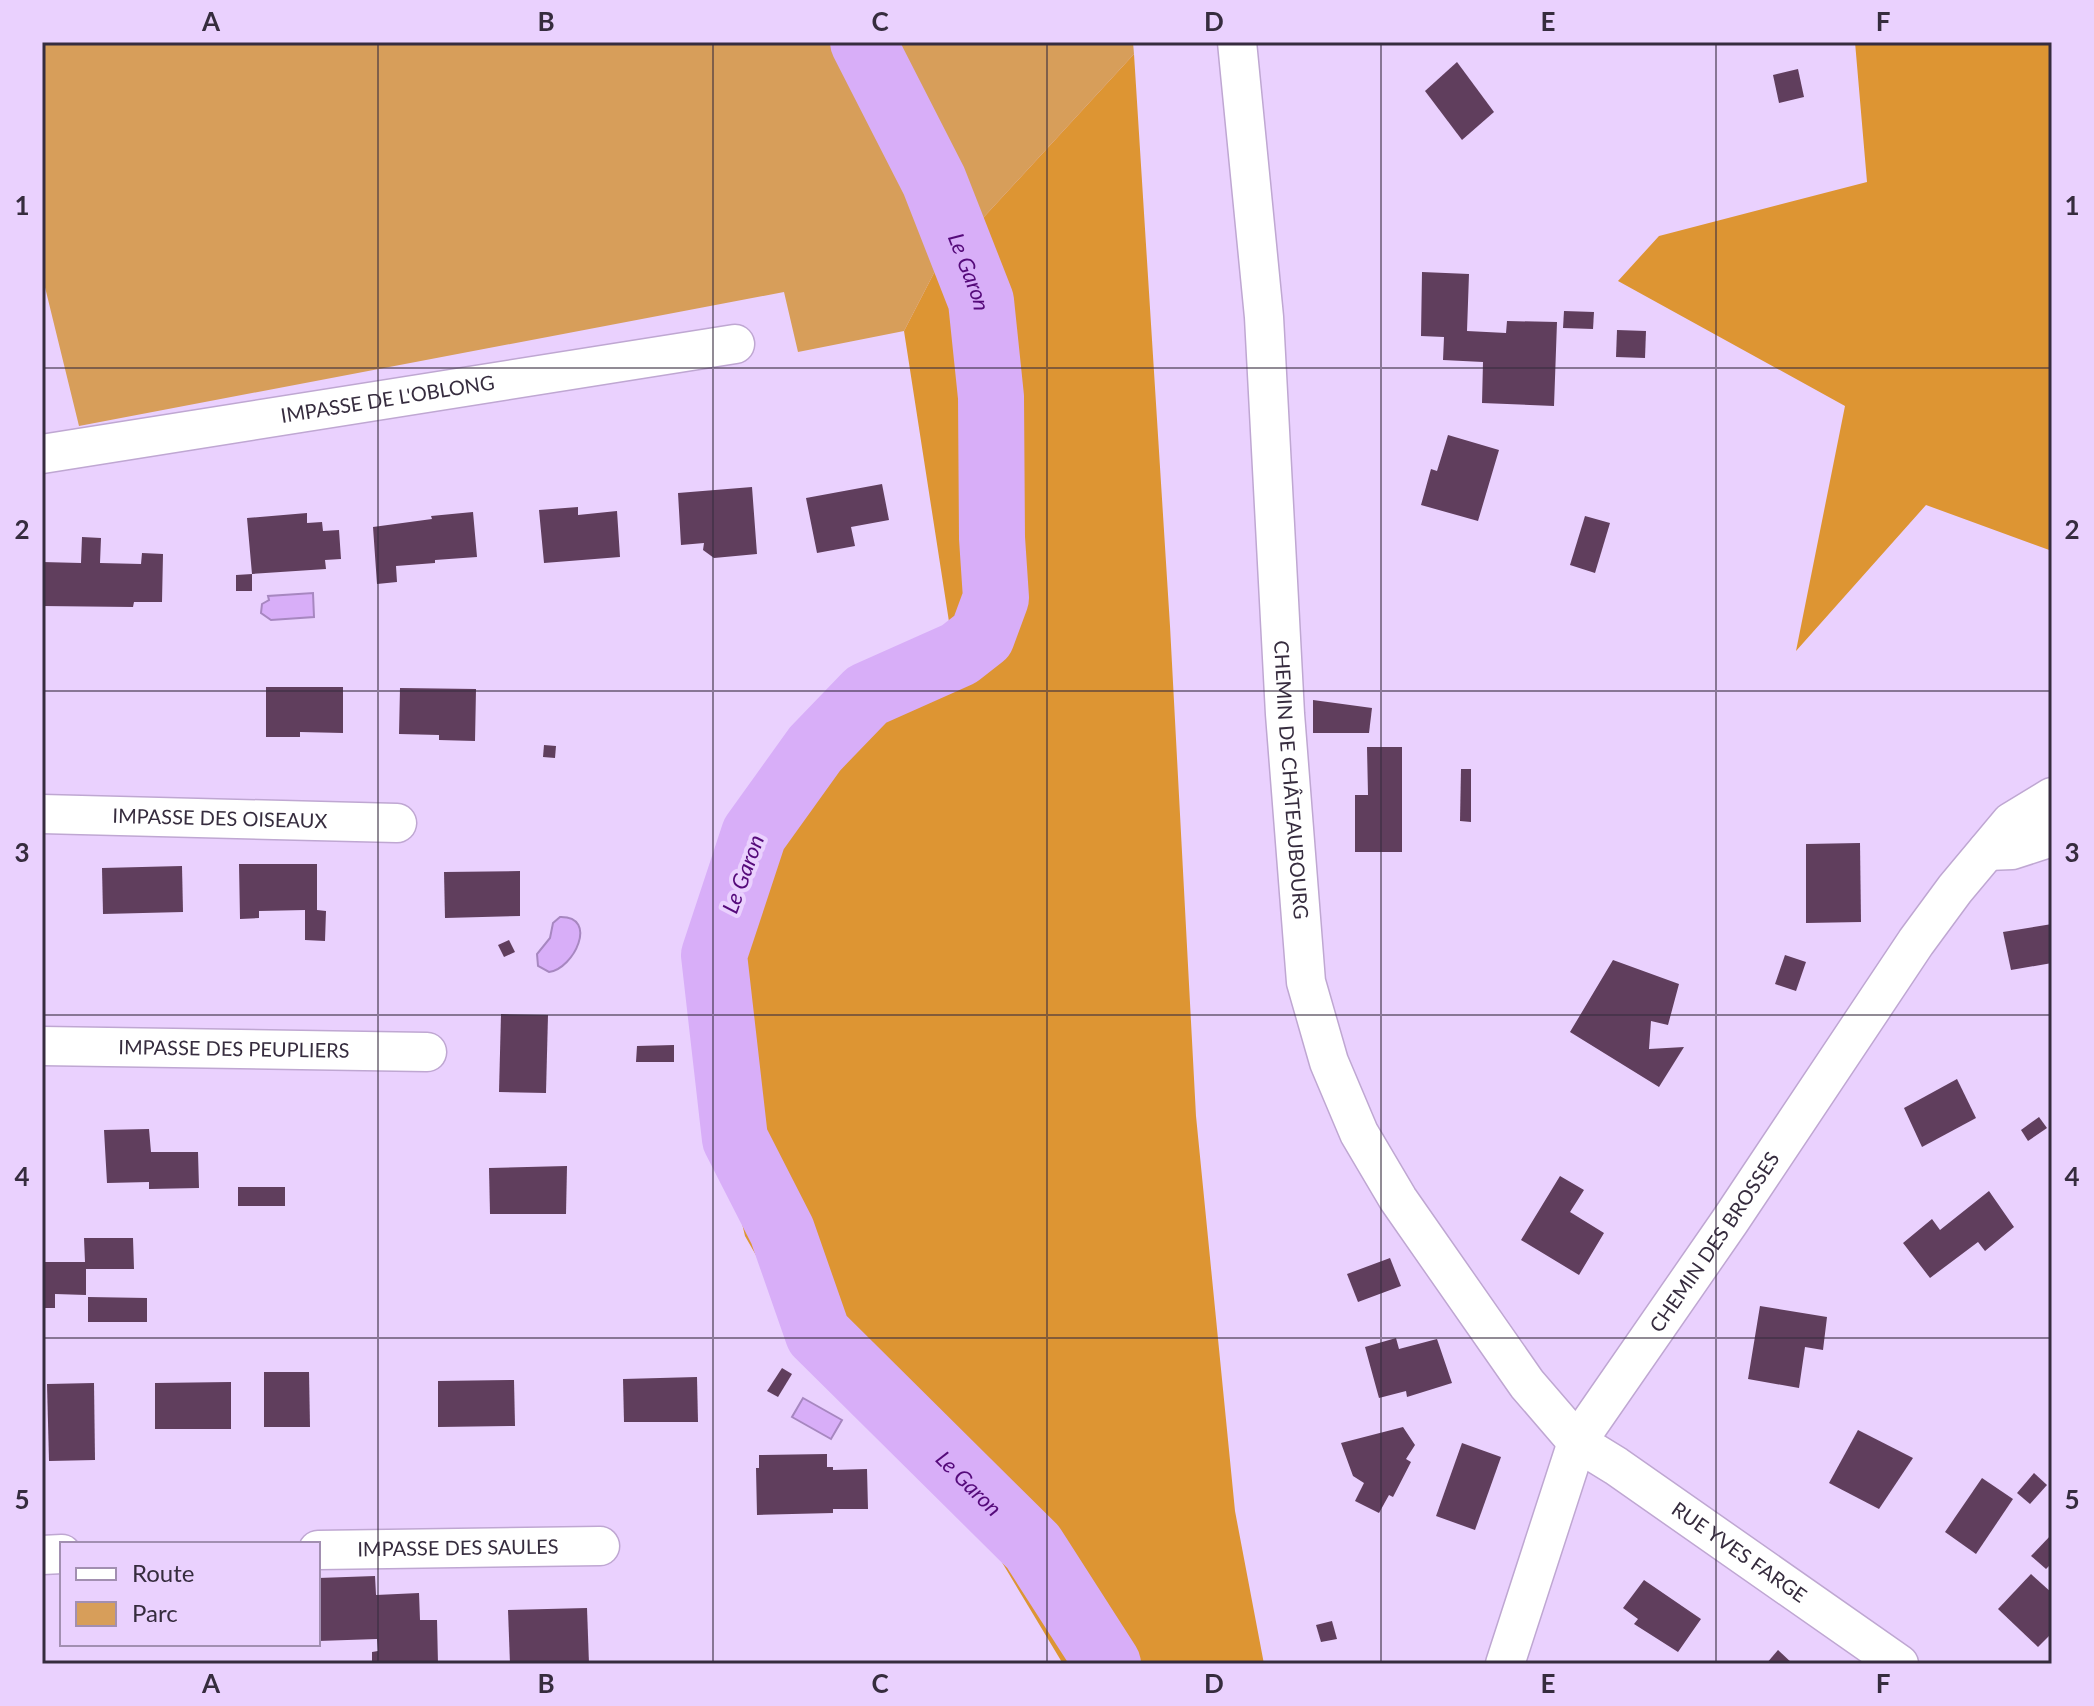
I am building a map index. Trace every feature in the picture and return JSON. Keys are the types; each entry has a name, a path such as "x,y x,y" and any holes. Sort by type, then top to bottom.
{"street":[{"name":"CHEMIN DE CHÂTEAUBOURG","path":"1237,42 1264,317 1285,714 1306,982 1329,1062 1359,1133 1398,1199 1527,1384 1577,1442"},
{"name":"IMPASSE DE L'OBLONG","path":"42,454 735,344"},
{"name":"CHEMIN DES BROSSES","path":"1505,1664 1577,1442 1730,1221 1916,942 2011,822 2052,797"},
{"name":"IMPASSE DES OISEAUX","path":"42,814 397,823"},
{"path":"1987,851 2012,850 2052,837"},
{"name":"IMPASSE DES PEUPLIERS","path":"42,1046 427,1052"},
{"name":"RUE YVES FARGE","path":"1577,1442 1899,1664"},
{"name":"IMPASSE DES SAULES","path":"320,1550 600,1546"}],"green space":[{"path":"42,42 1133,42 1134,54 936,269 904,331 798,352 784,292 79,426 42,275"}],"shaded area":[{"path":"1855,42 2052,42 2052,551 1926,505 1796,651 1845,406 1618,281 1659,236 1867,182"},
{"path":"1134,54 1170,626 1196,1116 1235,1511 1264,1664 1063,1664 967,1504 809,1348 745,1236 713,1101 698,946 752,808 837,696 952,641 904,331 936,269"},
{"path":"313,593 314,617 271,620 261,613 262,604 269,600 268,596"},
{"path":"560,917 572,919 578,925 578,943 567,962 549,972 538,966 537,954 550,938 553,923"},
{"path":"803,1398 842,1420 831,1439 792,1417"}],"building":[{"path":"1457,62 1494,112 1462,140 1425,91"},
{"path":"1798,69 1804,97 1779,103 1773,75"},
{"path":"1422,272 1469,274 1467,331 1506,333 1507,321 1557,322 1554,406 1482,403 1483,362 1443,360 1444,337 1421,336"},
{"path":"1564,311 1594,312 1593,329 1563,328"},
{"path":"1617,330 1646,331 1645,358 1616,357"},
{"path":"1448,435 1499,450 1478,521 1421,505 1431,469 1437,471"},
{"path":"882,484 889,520 851,527 855,546 817,553 806,498"},
{"path":"752,487 757,554 714,558 703,550 704,543 681,545 678,493"},
{"path":"578,507 578,515 617,511 620,557 544,563 539,510"},
{"path":"473,512 477,557 396,566 397,582 377,584 373,527"},
{"path":"307,513 307,523 322,522 323,531 339,530 341,559 325,560 326,569 252,574 247,518"},
{"path":"1585,516 1610,523 1595,573 1570,565"},
{"path":"82,537 101,538 100,563 141,564 142,553 163,554 162,602 134,602 133,607 42,606 42,562 81,563"},
{"path":"252,574 252,591 236,591 236,575"},
{"path":"266,687 343,687 343,733 300,732 300,737 266,737"},
{"path":"400,688 476,689 475,741 439,740 439,735 399,734"},
{"path":"1313,700 1372,708 1369,733 1313,733"},
{"path":"544,745 556,746 555,758 543,757"},
{"path":"1367,747 1402,747 1402,852 1355,852 1355,795 1368,795"},
{"path":"1461,769 1471,769 1471,822 1460,821"},
{"path":"1860,843 1861,922 1806,923 1806,844"},
{"path":"239,864 317,864 317,910 326,911 325,941 305,940 305,910 259,911 259,918 240,919"},
{"path":"182,866 183,912 103,914 102,868"},
{"path":"520,871 520,916 445,918 444,872"},
{"path":"2052,924 2052,963 2011,970 2003,932"},
{"path":"509,940 515,952 504,957 498,945"},
{"path":"1785,955 1806,962 1796,991 1775,984"},
{"path":"1613,960 1679,984 1668,1025 1651,1021 1649,1049 1684,1047 1659,1087 1570,1032"},
{"path":"501,1014 548,1015 546,1093 499,1092"},
{"path":"674,1045 674,1062 636,1062 637,1046"},
{"path":"1957,1079 1976,1118 1922,1147 1904,1108"},
{"path":"2039,1117 2047,1128 2028,1141 2021,1130"},
{"path":"149,1129 151,1152 198,1152 199,1188 149,1189 149,1182 107,1183 104,1130"},
{"path":"567,1166 566,1214 490,1214 489,1168"},
{"path":"1560,1176 1584,1190 1570,1212 1604,1233 1579,1275 1521,1240"},
{"path":"238,1187 285,1187 285,1206 238,1206"},
{"path":"1989,1191 2014,1227 1985,1251 1978,1242 1930,1278 1903,1243 1932,1219 1940,1230"},
{"path":"84,1238 133,1238 134,1269 86,1269 86,1295 55,1294 55,1308 42,1308 42,1262 85,1262"},
{"path":"1390,1258 1401,1286 1358,1302 1347,1274"},
{"path":"88,1297 147,1298 147,1322 88,1322"},
{"path":"1760,1306 1827,1317 1823,1350 1805,1347 1799,1388 1748,1379"},
{"path":"1396,1338 1399,1349 1437,1339 1452,1383 1407,1397 1406,1391 1379,1398 1365,1347"},
{"path":"782,1368 792,1374 778,1397 767,1391"},
{"path":"264,1372 309,1372 310,1427 264,1427"},
{"path":"697,1377 698,1422 624,1422 623,1379"},
{"path":"514,1380 515,1426 438,1427 438,1381"},
{"path":"231,1382 231,1429 155,1429 155,1383"},
{"path":"94,1383 95,1460 49,1461 47,1384"},
{"path":"1403,1427 1415,1445 1406,1459 1411,1462 1393,1497 1389,1495 1379,1513 1355,1501 1364,1483 1353,1476 1341,1443"},
{"path":"1858,1430 1913,1458 1879,1509 1829,1483"},
{"path":"1462,1443 1501,1457 1475,1530 1436,1516"},
{"path":"827,1454 827,1467 833,1467 833,1470 867,1469 868,1509 757,1515 756,1468 759,1468 759,1455"},
{"path":"2034,1473 2047,1485 2030,1504 2017,1493"},
{"path":"1982,1478 2013,1499 1976,1554 1945,1532"},
{"path":"2052,1534 2052,1563 2046,1569 2031,1556"},
{"path":"2031,1574 2052,1593 2052,1633 2038,1647 1998,1609"},
{"path":"375,1576 376,1595 419,1593 420,1620 437,1620 438,1664 372,1664 372,1652 378,1651 377,1639 320,1641 320,1578"},
{"path":"1644,1580 1701,1619 1678,1652 1634,1624 1638,1619 1623,1608"},
{"path":"587,1608 589,1664 510,1664 508,1610"},
{"path":"1332,1621 1337,1639 1321,1642 1316,1625"},
{"path":"1778,1650 1793,1664 1766,1664"}],"waterway":[{"name":"Le Garon","path":"863,42 934,181 981,301 991,397 992,538 996,598 982,636 959,654 867,695 815,749 754,834 714,955 735,1139 782,1231 818,1334 1033,1547 1108,1664"}]}
